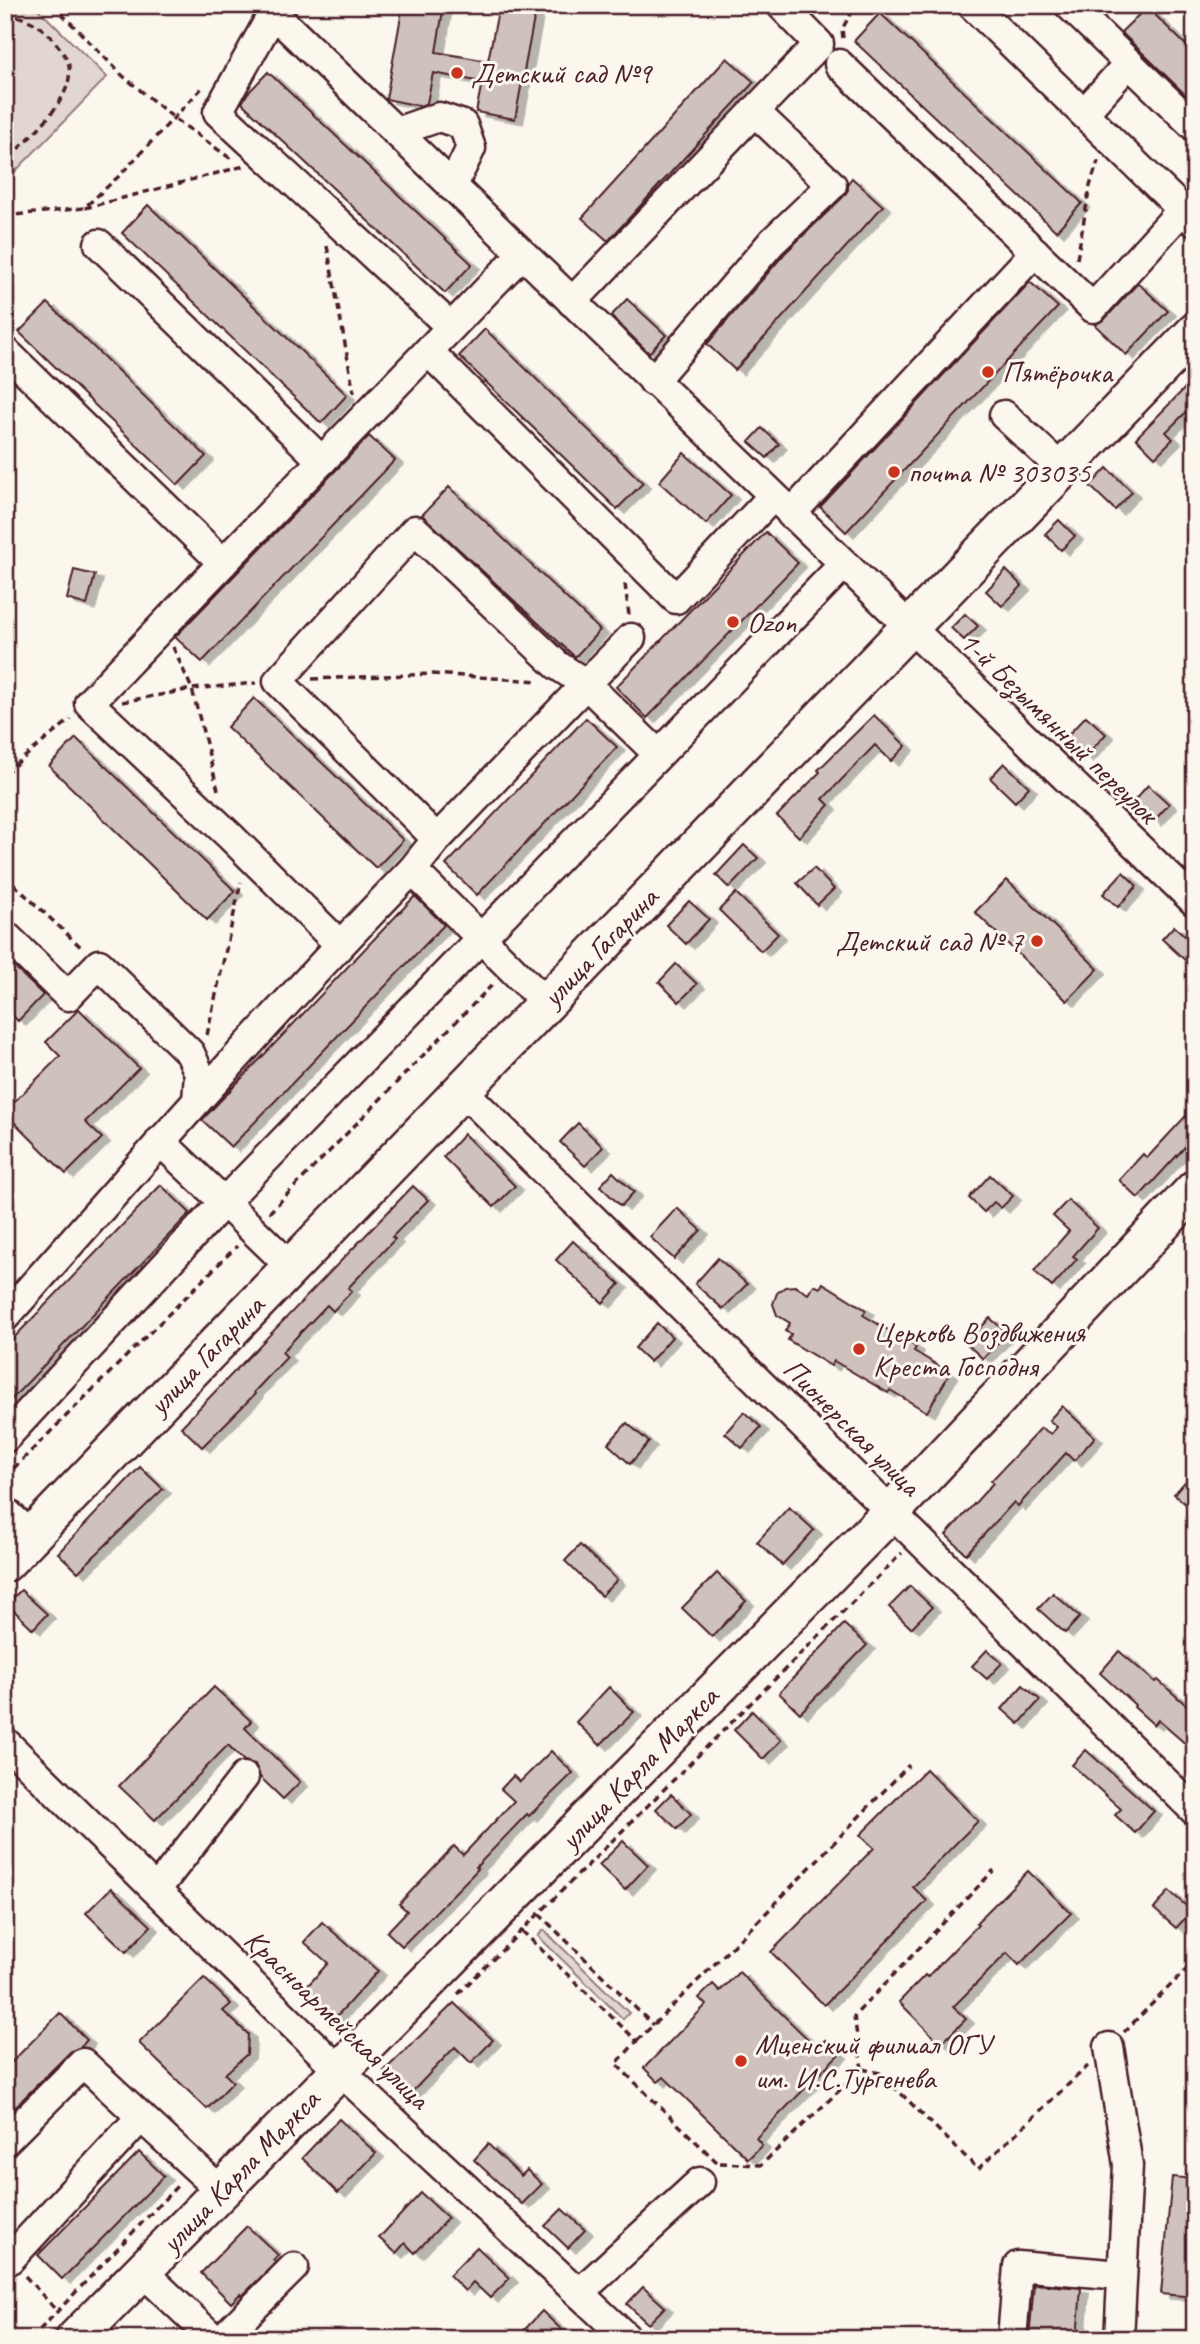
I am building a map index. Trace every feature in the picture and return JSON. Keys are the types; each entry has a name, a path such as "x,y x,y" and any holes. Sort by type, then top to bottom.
{"main road":[{"name":"улица Гагарина","path":"5,1563 1195,332"},
{"name":"улица Карла Маркса","path":"66,2325 142,2271 207,2179 340,2070 511,1920 1195,1189"}],"street":[{"path":"572,302 819,44 781,5"},
{"path":"842,67 1093,308 1190,215 972,5"},
{"path":"1069,5 1195,127"},
{"name":"1-й Безымянный переулок","path":"269,159 218,112 273,13 1195,902"},
{"path":"1084,113 1129,63"},
{"path":"653,381 772,242 832,185 754,111"},
{"path":"396,132 439,117 463,125 471,148 452,187"},
{"path":"269,159 451,327"},
{"path":"99,244 323,461"},
{"path":"428,351 676,599 782,505 1035,252"},
{"path":"340,945 230,836 89,703 522,254"},
{"path":"5,351 223,563"},
{"path":"1004,415 1062,469"},
{"path":"437,839 278,681 415,530 557,665 586,684 657,754"},
{"path":"5,1438 225,1202 844,564"},
{"path":"5,1317 160,1141 412,870 437,839 631,638"},
{"path":"412,870 546,1003"},
{"path":"5,934 68,996 99,964 190,1053 198,1073 197,1101"},
{"name":"Пионерская улица","path":"462,1090 1195,1811"},
{"path":"160,1141 291,1267"},
{"path":"5,1511 31,1536"},
{"name":"Красноармейская улица","path":"5,1742 340,2070 628,2339"},
{"path":"156,1890 244,1777"},
{"path":"1109,2047 1128,2165 1119,2339"},
{"path":"5,2141 83,2063 207,2179"},
{"path":"10,2259 141,2118"},
{"path":"579,2293 710,2173"},
{"path":"1012,2339 1018,2266 1121,2275"},
{"path":"222,2339 294,2267"},
{"path":"142,2271 214,2339"}],"path":[{"path":"53,5 123,76 174,118 241,167"},
{"path":"842,67 842,29 856,5"},
{"path":"5,15 16,15 32,22 60,48 69,65 68,82 59,104 5,162"},
{"path":"84,208 118,177 208,82"},
{"path":"1072,288 1090,186 1106,135"},
{"path":"5,216 84,208 269,159"},
{"path":"327,246 359,422"},
{"path":"622,547 631,638"},
{"path":"5,876 99,964"},
{"path":"458,1995 511,1920 539,1914 916,1539"},
{"path":"862,2069 761,2165 710,2173 616,2064 909,1765"},
{"path":"862,2069 854,2016 994,1870"},
{"path":"539,1914 653,2025"},
{"path":"511,1920 637,2041"},
{"path":"862,2069 880,2073 978,2169 1109,2047 1195,1961"},
{"path":"31,2339 66,2325 207,2179"},
{"path":"10,2259 66,2325"}],"shaded area":[{"path":"5,5 34,5 107,77 5,182"},
{"path":"544,1930 629,2013 623,2019 538,1936"}],"building":[{"path":"403,5 444,5 436,52 488,61 499,6 535,13 515,119 476,112 482,82 433,73 427,103 420,106 386,99"},
{"path":"1147,7 1195,54 1195,104 1121,32"},
{"path":"880,13 1082,203 1056,231 854,41"},
{"path":"727,58 754,82 608,241 582,218"},
{"path":"268,72 472,264 445,293 242,103"},
{"path":"852,178 883,206 735,370 707,344 785,253 843,197"},
{"path":"148,205 347,395 321,423 122,233"},
{"path":"1030,282 1058,307 846,532 820,507"},
{"path":"1138,283 1168,311 1126,355 1095,325 1105,319"},
{"path":"627,299 666,335 649,353 611,316"},
{"path":"48,303 206,456 178,485 19,332"},
{"path":"485,329 643,483 617,509 459,356"},
{"path":"1195,378 1195,403 1166,432 1173,439 1155,457 1136,438"},
{"path":"762,428 779,444 767,458 749,442"},
{"path":"369,436 395,460 202,662 175,637"},
{"path":"684,453 731,495 706,524 659,482"},
{"path":"1107,468 1132,492 1115,510 1090,486"},
{"path":"449,487 600,630 575,657 422,515"},
{"path":"1059,520 1075,536 1061,550 1045,534"},
{"path":"766,532 798,563 647,718 616,687"},
{"path":"74,570 95,575 87,605 67,599"},
{"path":"1006,570 1022,586 1002,606 986,591"},
{"path":"965,614 978,626 964,640 951,628"},
{"path":"254,698 403,840 376,868 227,727"},
{"path":"874,715 906,746 891,761 875,745 823,799 829,805 799,837 777,816 820,772 818,770"},
{"path":"1086,716 1106,734 1085,757 1065,738"},
{"path":"586,718 617,747 477,895 446,865"},
{"path":"76,738 235,891 207,920 49,766"},
{"path":"1004,763 1029,787 1015,802 990,778"},
{"path":"1148,785 1169,804 1154,821 1133,802"},
{"path":"744,845 758,858 729,888 716,875"},
{"path":"814,868 834,889 817,905 797,883"},
{"path":"1123,872 1137,886 1118,907 1103,894"},
{"name":"Детский сад № 7","path":"1007,880 1098,969 1067,1001 975,912"},
{"path":"736,893 778,934 761,951 719,910"},
{"path":"415,896 444,925 231,1147 202,1120"},
{"path":"689,901 709,919 686,944 666,925"},
{"path":"1174,926 1195,945 1195,953 1187,962 1162,939"},
{"path":"5,958 43,995 18,1021 5,1008"},
{"path":"676,964 697,984 679,1002 659,982"},
{"path":"79,1009 139,1068 85,1122 102,1138 66,1174 5,1111 60,1056 46,1042"},
{"path":"1195,1106 1195,1136 1138,1198 1119,1180 1143,1154 1147,1158"},
{"path":"578,1123 603,1147 585,1166 560,1142"},
{"path":"464,1134 515,1186 494,1207 443,1157"},
{"path":"613,1172 634,1192 621,1206 600,1186"},
{"path":"990,1175 1013,1196 1001,1208 994,1202 984,1212 969,1198"},
{"path":"161,1185 190,1213 5,1406 5,1347"},
{"path":"413,1186 428,1200 348,1288 352,1291 333,1311 327,1305 282,1352 287,1357 255,1394 202,1447 181,1427"},
{"path":"1068,1200 1098,1228 1073,1256 1077,1259 1052,1287 1034,1271 1069,1231 1053,1216"},
{"path":"677,1208 701,1230 674,1259 650,1237"},
{"path":"573,1241 620,1284 603,1303 556,1260"},
{"path":"718,1258 747,1284 723,1309 695,1284"},
{"name":"Церковь Воздвижения Креста Господня","path":"823,1283 866,1310 863,1315 916,1347 914,1351 950,1373 927,1412 834,1361 831,1366 788,1340 791,1334 785,1331 790,1323 777,1315 773,1304 777,1293 785,1287 795,1286 808,1294 814,1285 820,1288"},
{"path":"990,1318 1007,1333 983,1359 966,1343"},
{"path":"657,1323 672,1337 650,1362 635,1348"},
{"path":"1062,1406 1095,1437 1074,1461 1066,1453 1018,1506 1014,1502 966,1554 946,1535 993,1483 991,1481 1041,1428 1051,1434 1057,1427 1049,1420"},
{"path":"744,1412 761,1427 742,1448 725,1433"},
{"path":"627,1423 649,1442 630,1464 608,1444"},
{"path":"140,1467 163,1489 78,1572 58,1553"},
{"path":"1195,1471 1195,1512 1174,1494"},
{"path":"789,1507 814,1530 782,1565 757,1542"},
{"path":"580,1545 617,1580 601,1596 565,1561"},
{"path":"717,1573 746,1601 712,1637 682,1608"},
{"path":"910,1586 932,1607 911,1628 889,1607"},
{"path":"21,1590 47,1614 33,1629 7,1604"},
{"path":"1053,1593 1080,1617 1065,1633 1038,1609"},
{"path":"844,1624 867,1645 800,1713 779,1693"},
{"path":"987,1650 1002,1663 987,1679 972,1666"},
{"path":"1119,1651 1155,1682 1158,1680 1195,1713 1195,1752 1158,1720 1154,1725 1100,1673"},
{"path":"1023,1685 1040,1700 1019,1724 1002,1709"},
{"path":"214,1687 251,1721 245,1728 300,1782 283,1799 260,1777 255,1764 244,1761 228,1745 155,1820 119,1786"},
{"path":"609,1687 634,1712 600,1745 576,1722"},
{"path":"752,1711 781,1740 763,1759 734,1730"},
{"path":"1086,1750 1154,1811 1135,1833 1115,1815 1121,1809 1072,1765"},
{"path":"551,1751 573,1773 529,1816 527,1814 476,1867 478,1869 402,1946 387,1932 407,1911 399,1904 454,1846 463,1855 514,1801 501,1789 513,1776 520,1782"},
{"path":"926,1769 978,1821 913,1887 927,1901 824,2005 771,1952 874,1848 860,1835"},
{"path":"671,1794 691,1814 677,1829 656,1809"},
{"path":"623,1841 648,1865 625,1890 599,1865"},
{"path":"1028,1871 1071,1913 1019,1965 1007,1953 953,2007 966,2019 941,2044 899,2002 925,1975 927,1977"},
{"path":"111,1888 151,1926 126,1952 86,1913"},
{"path":"1169,1891 1192,1911 1176,1928 1154,1909"},
{"path":"322,1922 378,1971 334,2019 303,1991 328,1963 304,1942"},
{"name":"Мценский филиал ОГУ им. И.С.Тургенева","path":"739,1972 817,2048 825,2040 839,2054 756,2138 762,2145 748,2159 664,2077 658,2082 644,2068 706,2005 699,1998 713,1984 720,1991"},
{"path":"204,1978 231,2004 223,2011 248,2034 247,2054 225,2074 233,2082 207,2109 139,2043"},
{"path":"454,2003 493,2040 471,2063 455,2047 409,2095 384,2071"},
{"path":"60,2013 87,2040 81,2047 71,2051 5,2117 5,2069"},
{"path":"339,2119 376,2153 338,2193 302,2158"},
{"path":"488,2144 521,2176 527,2170 542,2184 522,2204 474,2160"},
{"path":"139,2152 164,2176 62,2279 38,2255"},
{"path":"1172,2177 1195,2179 1195,2297 1161,2294"},
{"path":"421,2193 448,2218 415,2253 405,2243 396,2253 379,2238"},
{"path":"562,2209 585,2230 568,2248 545,2226"},
{"path":"247,2226 278,2255 273,2260 276,2262 242,2296 240,2294 231,2303 201,2273"},
{"path":"477,2247 510,2278 490,2298 473,2282 465,2291 449,2275"},
{"path":"1034,2284 1081,2288 1077,2339 1029,2339"},
{"path":"643,2287 665,2307 648,2324 627,2304"},
{"path":"542,2311 571,2339 516,2339"}],"place":[{"name":"Детский сад №9","path":"457,73"},
{"name":"Пятёрочка","path":"988,372"},
{"name":"почта № 303035","path":"894,472"},
{"name":"Ozon","path":"733,622"},
{"name":"Детский сад № 7","path":"1037,941"},
{"name":"Церковь Воздвижения Креста Господня","path":"859,1349"},
{"name":"Мценский филиал ОГУ им. И.С.Тургенева","path":"741,2061"}]}
